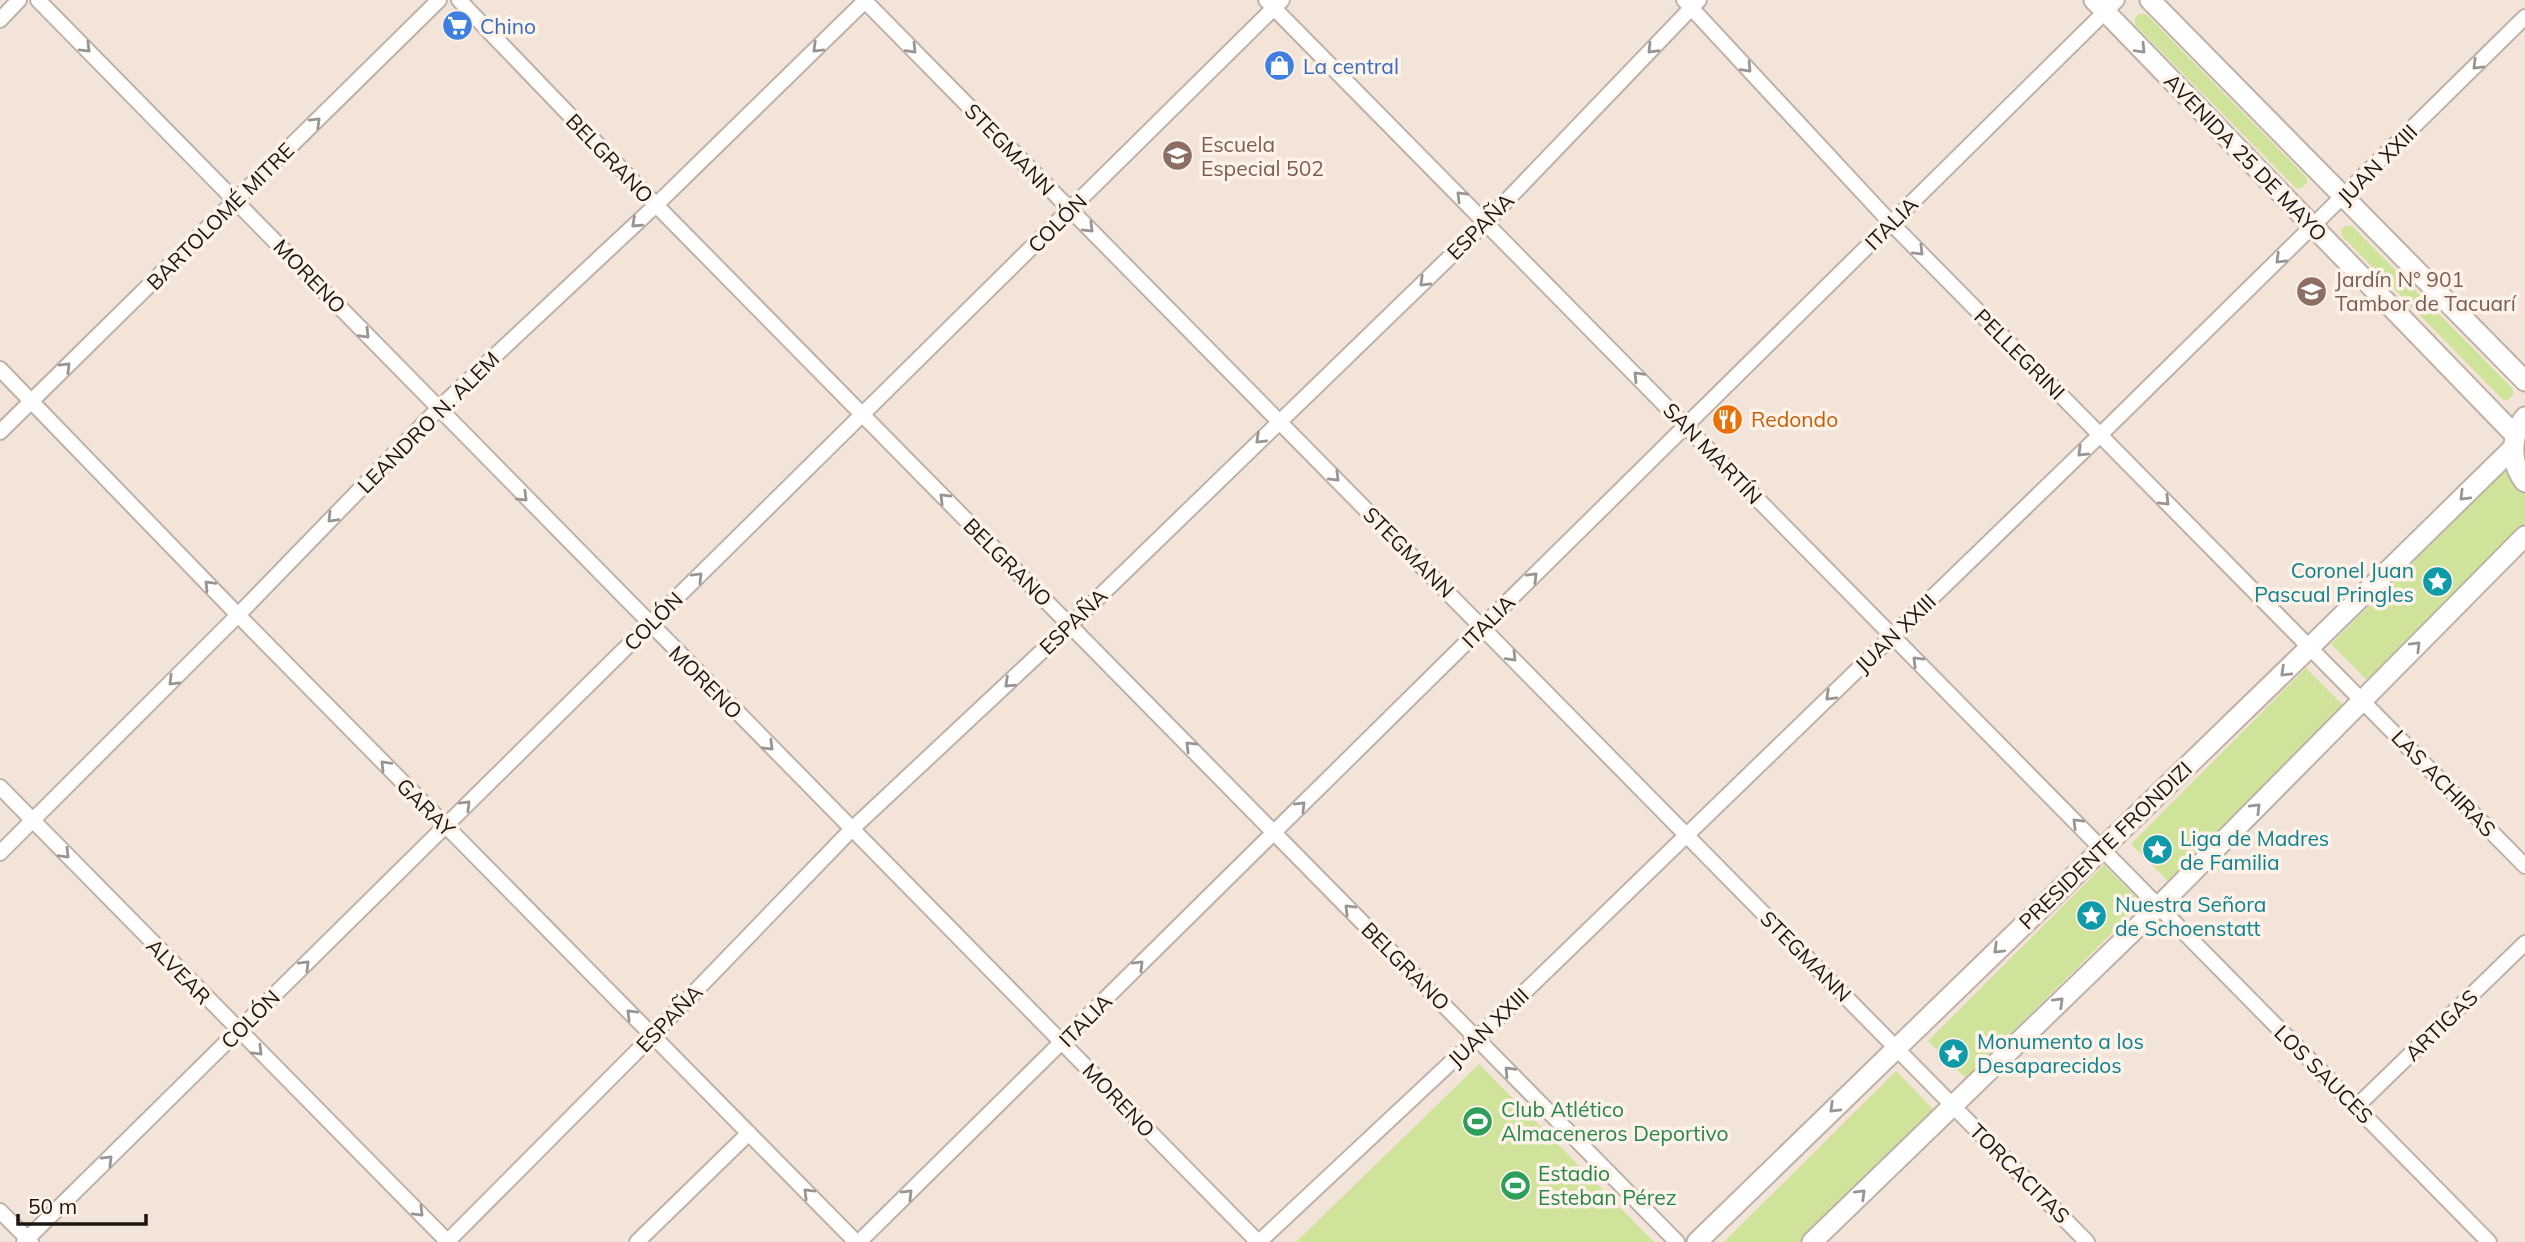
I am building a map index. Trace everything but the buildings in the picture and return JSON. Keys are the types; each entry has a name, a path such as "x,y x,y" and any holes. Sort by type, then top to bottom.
{"main road":[{"name":"AVENIDA 25 DE MAYO","path":"2150,0 2525,380"},
{"name":"AVENIDA 25 DE MAYO","path":"2105,4 2514,442"},
{"name":"PRESIDENTE FRONDIZI","path":"1697,1242 2309,648 2514,442 2525,417"},
{"path":"2514,442 2515,463 2525,482"},
{"path":"1812,1242 2159,906 2525,536"}],"street":[{"path":"0,20 19,0"},
{"name":"MORENO","path":"38,0 649,625 1259,1242"},
{"name":"BARTOLOMÉ MITRE","path":"0,432 439,0"},
{"name":"BELGRANO","path":"459,0 656,205 1677,1242"},
{"name":"LEANDRO N. ALEM","path":"0,853 238,615 438,409 656,205 865,0"},
{"name":"STEGMANN","path":"865,0 1952,1105"},
{"name":"COLÓN","path":"28,1241 1070,210 1274,3"},
{"name":"SAN MARTÍN","path":"1274,3 2159,906"},
{"name":"ESPAÑA","path":"448,1242 852,829 1070,625 1486,222 1691,3"},
{"name":"PELLEGRINI","path":"1691,3 1891,223 2363,700"},
{"name":"ITALIA","path":"858,1242 1891,223 2105,4"},
{"name":"JUAN XXIII","path":"1259,1242 1477,1038 1893,636 2525,17"},
{"name":"GARAY","path":"0,369 445,826 858,1242"},
{"name":"LAS ACHIRAS","path":"2363,700 2525,866"},
{"name":"ALVEAR","path":"0,787 448,1242"},
{"name":"LOS SAUCES","path":"2159,906 2489,1242"},
{"name":"ARTIGAS","path":"2357,1107 2525,943"},
{"name":"TORCACITAS","path":"1952,1105 2087,1242"},
{"path":"637,1242 749,1133"},
{"path":"0,1211 28,1241"}],"green space":[{"path":"2139,14 2146,14 2307,178 2307,183 2296,188 2135,25 2135,18"},
{"path":"2352,226 2513,389 2513,395 2508,400 2503,400 2342,236 2341,230"},
{"path":"2507,469 2525,487 2525,525 2368,681 2331,644"},
{"path":"2306,668 2344,706 2168,881 2131,844"},
{"path":"2104,865 2142,903 1966,1078 1928,1041"},
{"name":"Club Atlético Almaceneros Deportivo","path":"1479,1064 1654,1242 1296,1242"},
{"path":"1896,1071 1933,1109 1799,1242 1724,1242"}],"place":[{"name":"Chino","path":"457,26"},
{"name":"La central","path":"1280,66"},
{"name":"Escuela Especial 502","path":"1178,156"},
{"name":"Jardín N° 901 Tambor de Tacuarí","path":"2312,291"},
{"name":"Redondo","path":"1728,419"},
{"name":"Coronel Juan Pascual Pringles","path":"2437,582"},
{"name":"Liga de Madres de Familia","path":"2157,850"},
{"name":"Nuestra Señora de Schoenstatt","path":"2092,916"},
{"name":"Monumento a los Desaparecidos","path":"1954,1053"},
{"name":"Club Atlético Almaceneros Deportivo","path":"1478,1121"},
{"name":"Estadio Esteban Pérez","path":"1515,1185"}]}
